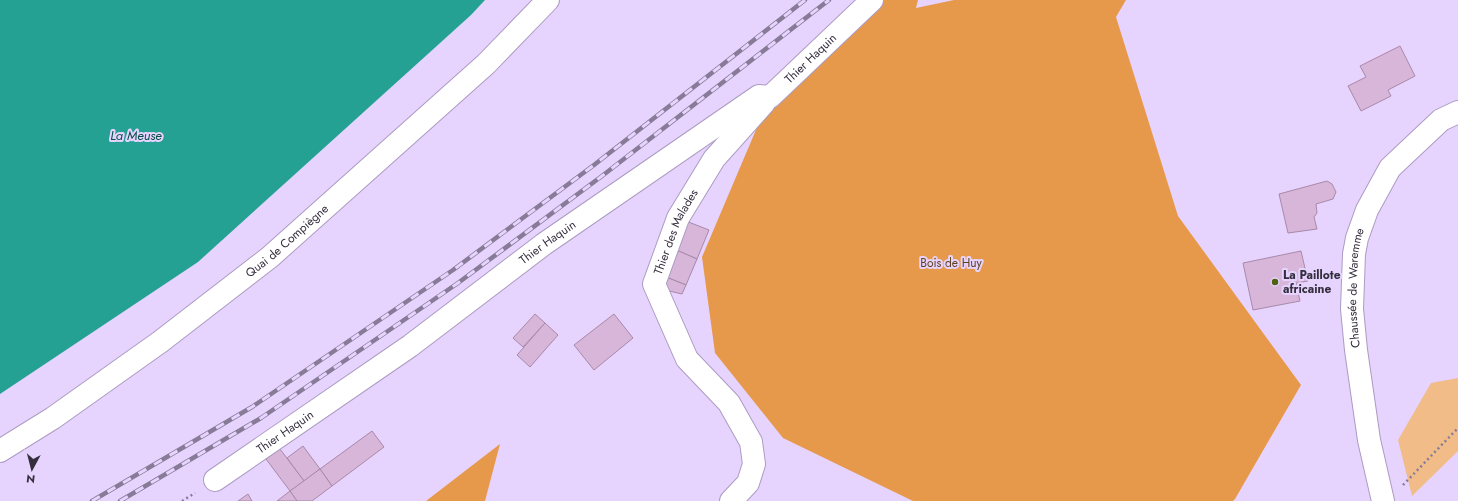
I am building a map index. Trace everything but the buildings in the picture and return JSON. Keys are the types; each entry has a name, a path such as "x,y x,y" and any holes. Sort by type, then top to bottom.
{"street":[{"name":"Quai de Compiègne","path":"0,451 53,418 160,342 270,258 486,64 548,0"},
{"name":"Thier Haquin","path":"215,480 410,346 544,244 759,96 770,96 872,0"},
{"name":"Thier des Malades","path":"731,501 748,483 754,464 751,442 729,403 687,359 654,284 678,218 710,165 770,96"},
{"name":"Chaussée de Waremme","path":"1391,495 1370,440 1356,350 1352,309 1354,254 1357,238 1368,210 1390,168 1441,120 1458,112"}],"path":[{"path":"1391,495 1458,428"}],"shaded area":[{"path":"1458,378 1458,451 1412,496 1398,440 1431,383"}],"green space":[{"name":"Bois de Huy","path":"875,0 918,0 916,8 954,0 1126,0 1116,17 1178,216 1301,385 1233,501 913,501 783,438 715,353 702,257 770,97"},
{"path":"500,444 485,501 426,501"}],"water":[{"name":"La Meuse","path":"0,0 485,0 471,15 198,262 0,394"}],"railway":[{"path":"92,501 252,407 453,270 594,165 805,0"},
{"path":"120,501 261,418 458,283 602,176 829,0"}],"place":[{"name":"La Paillote africaine","path":"1275,282"}]}
